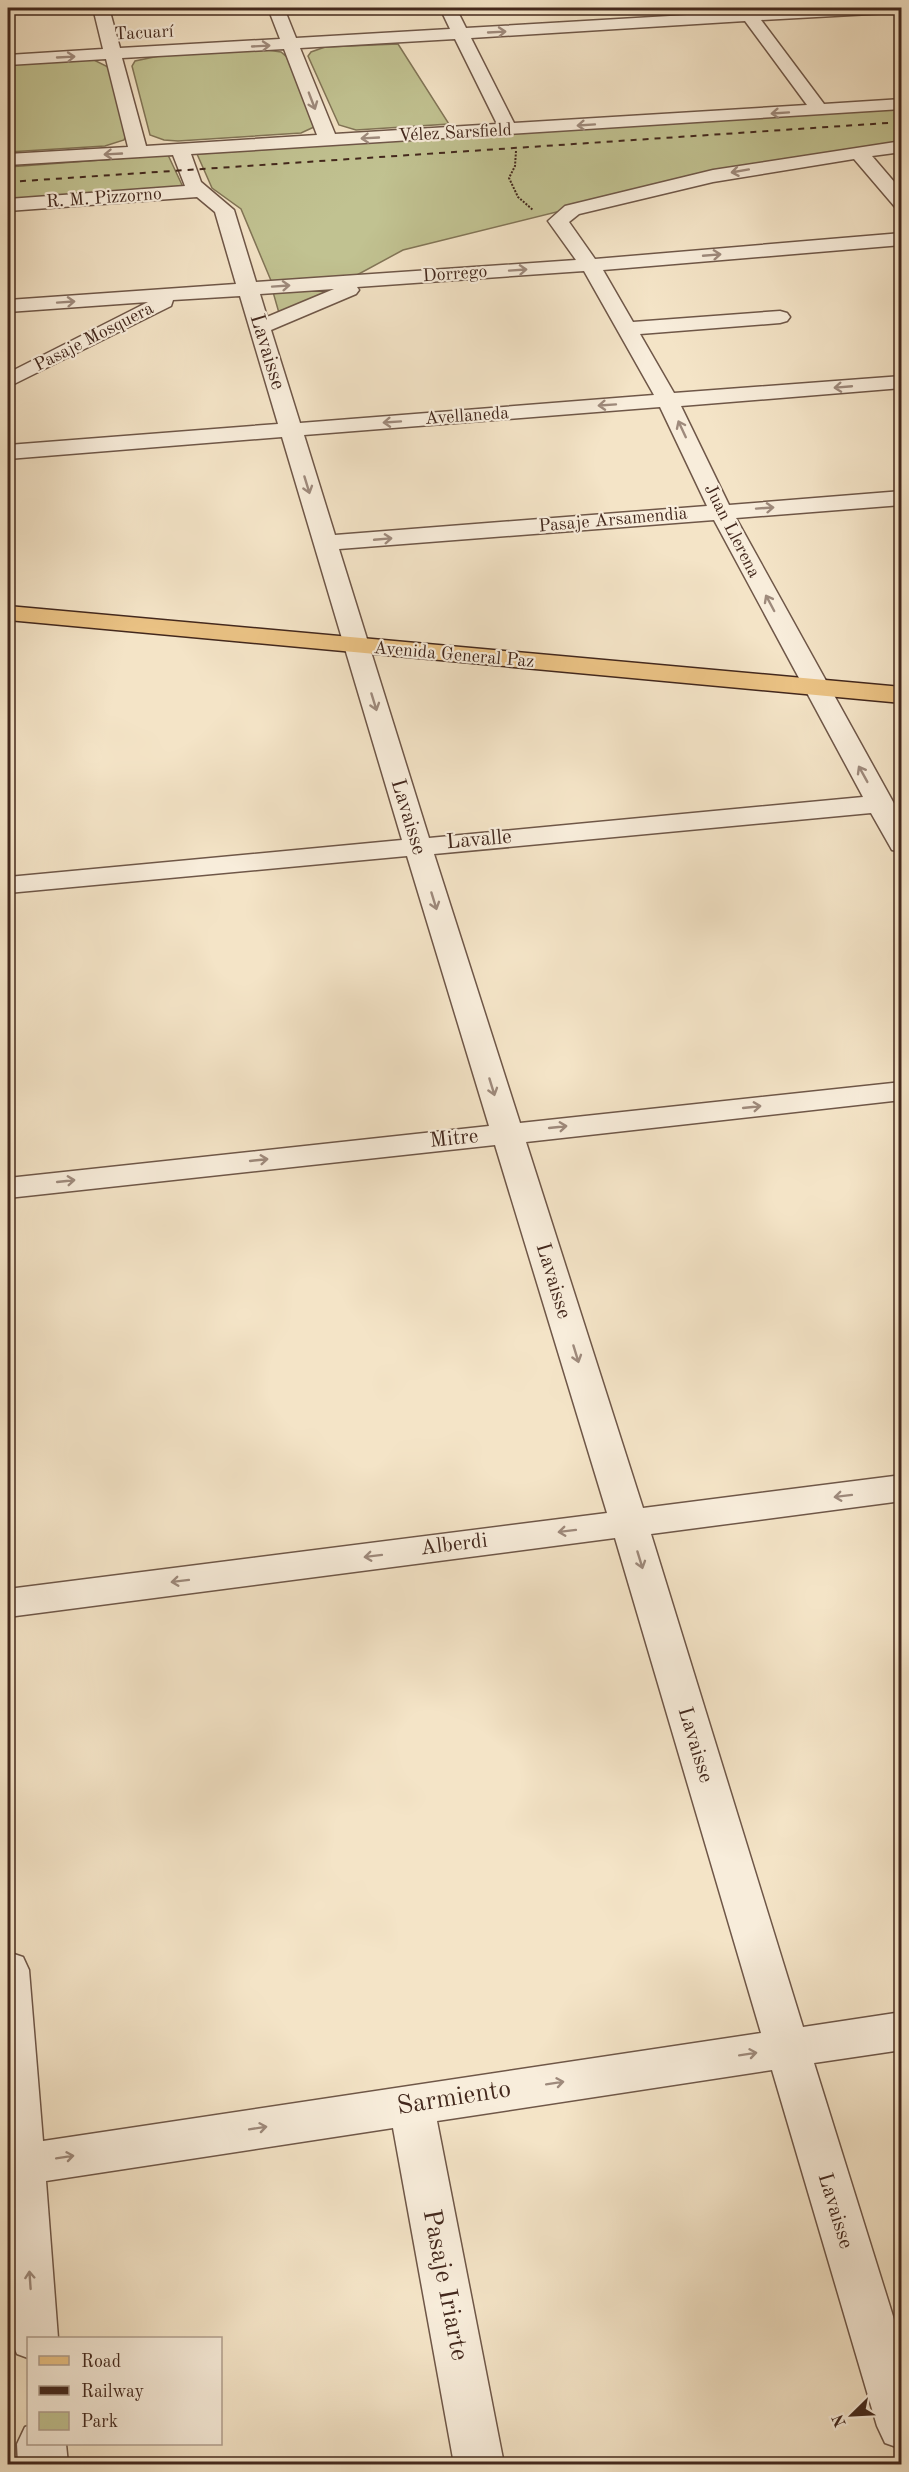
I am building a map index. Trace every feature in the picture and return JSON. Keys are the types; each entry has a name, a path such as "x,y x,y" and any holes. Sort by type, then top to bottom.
{"main road":[{"name":"Avenida General Paz","path":"8,613 902,694"}],"street":[{"path":"101,8 138,152"},
{"path":"276,8 328,140"},
{"path":"448,8 509,130"},
{"name":"Tacuarí","path":"8,60 462,34 746,12 889,8"},
{"path":"746,12 820,110"},
{"name":"Vélez Sarsfield","path":"8,160 902,104"},
{"path":"558,221 572,210 713,176 902,146"},
{"name":"Lavaisse","path":"180,150 193,184 224,210 417,845 629,1523 785,2049 902,2426"},
{"path":"858,152 902,203"},
{"name":"R. M. Pizzorno","path":"8,205 201,191"},
{"name":"Juan Llerena","path":"558,221 590,265 668,400 721,512 902,844"},
{"name":"Dorrego","path":"8,306 590,265 902,239"},
{"path":"259,328 371,280"},
{"name":"Pasaje Mosquera","path":"8,381 180,294"},
{"path":"627,329 780,317"},
{"name":"Avellaneda","path":"8,452 32,452 290,429 902,382"},
{"path":"8,469 32,452"},
{"name":"Pasaje Arsamendia","path":"324,543 902,498"},
{"name":"Lavalle","path":"8,885 417,845 880,804"},
{"name":"Mitre","path":"8,1188 902,1091"},
{"name":"Alberdi","path":"8,1603 902,1488"},
{"path":"8,1970 14,2165 34,2337"},
{"name":"Sarmiento","path":"14,2165 902,2031"},
{"name":"Pasaje Iriarte","path":"411,2105 479,2464"},
{"path":"42,2445 43,2464"}],"path":[{"path":"509,130 516,146 515,166 509,178 513,192 524,205 539,214 546,223 558,221"}],"green space":[{"path":"398,44 449,124 356,130 339,125 308,56 311,52 325,47"},
{"path":"267,50 281,52 288,58 314,127 301,133 178,141 164,140 150,135 132,66 135,61 159,56"},
{"path":"94,60 108,67 126,135 124,140 105,146 8,152 8,64"},
{"path":"901,107 901,144 722,171 403,250 357,275 272,283 241,209 212,188 197,154"},
{"path":"168,155 183,187 8,200 8,167"},
{"path":"338,288 279,313 273,292"}],"railway":[{"path":"8,182 902,122"}]}
